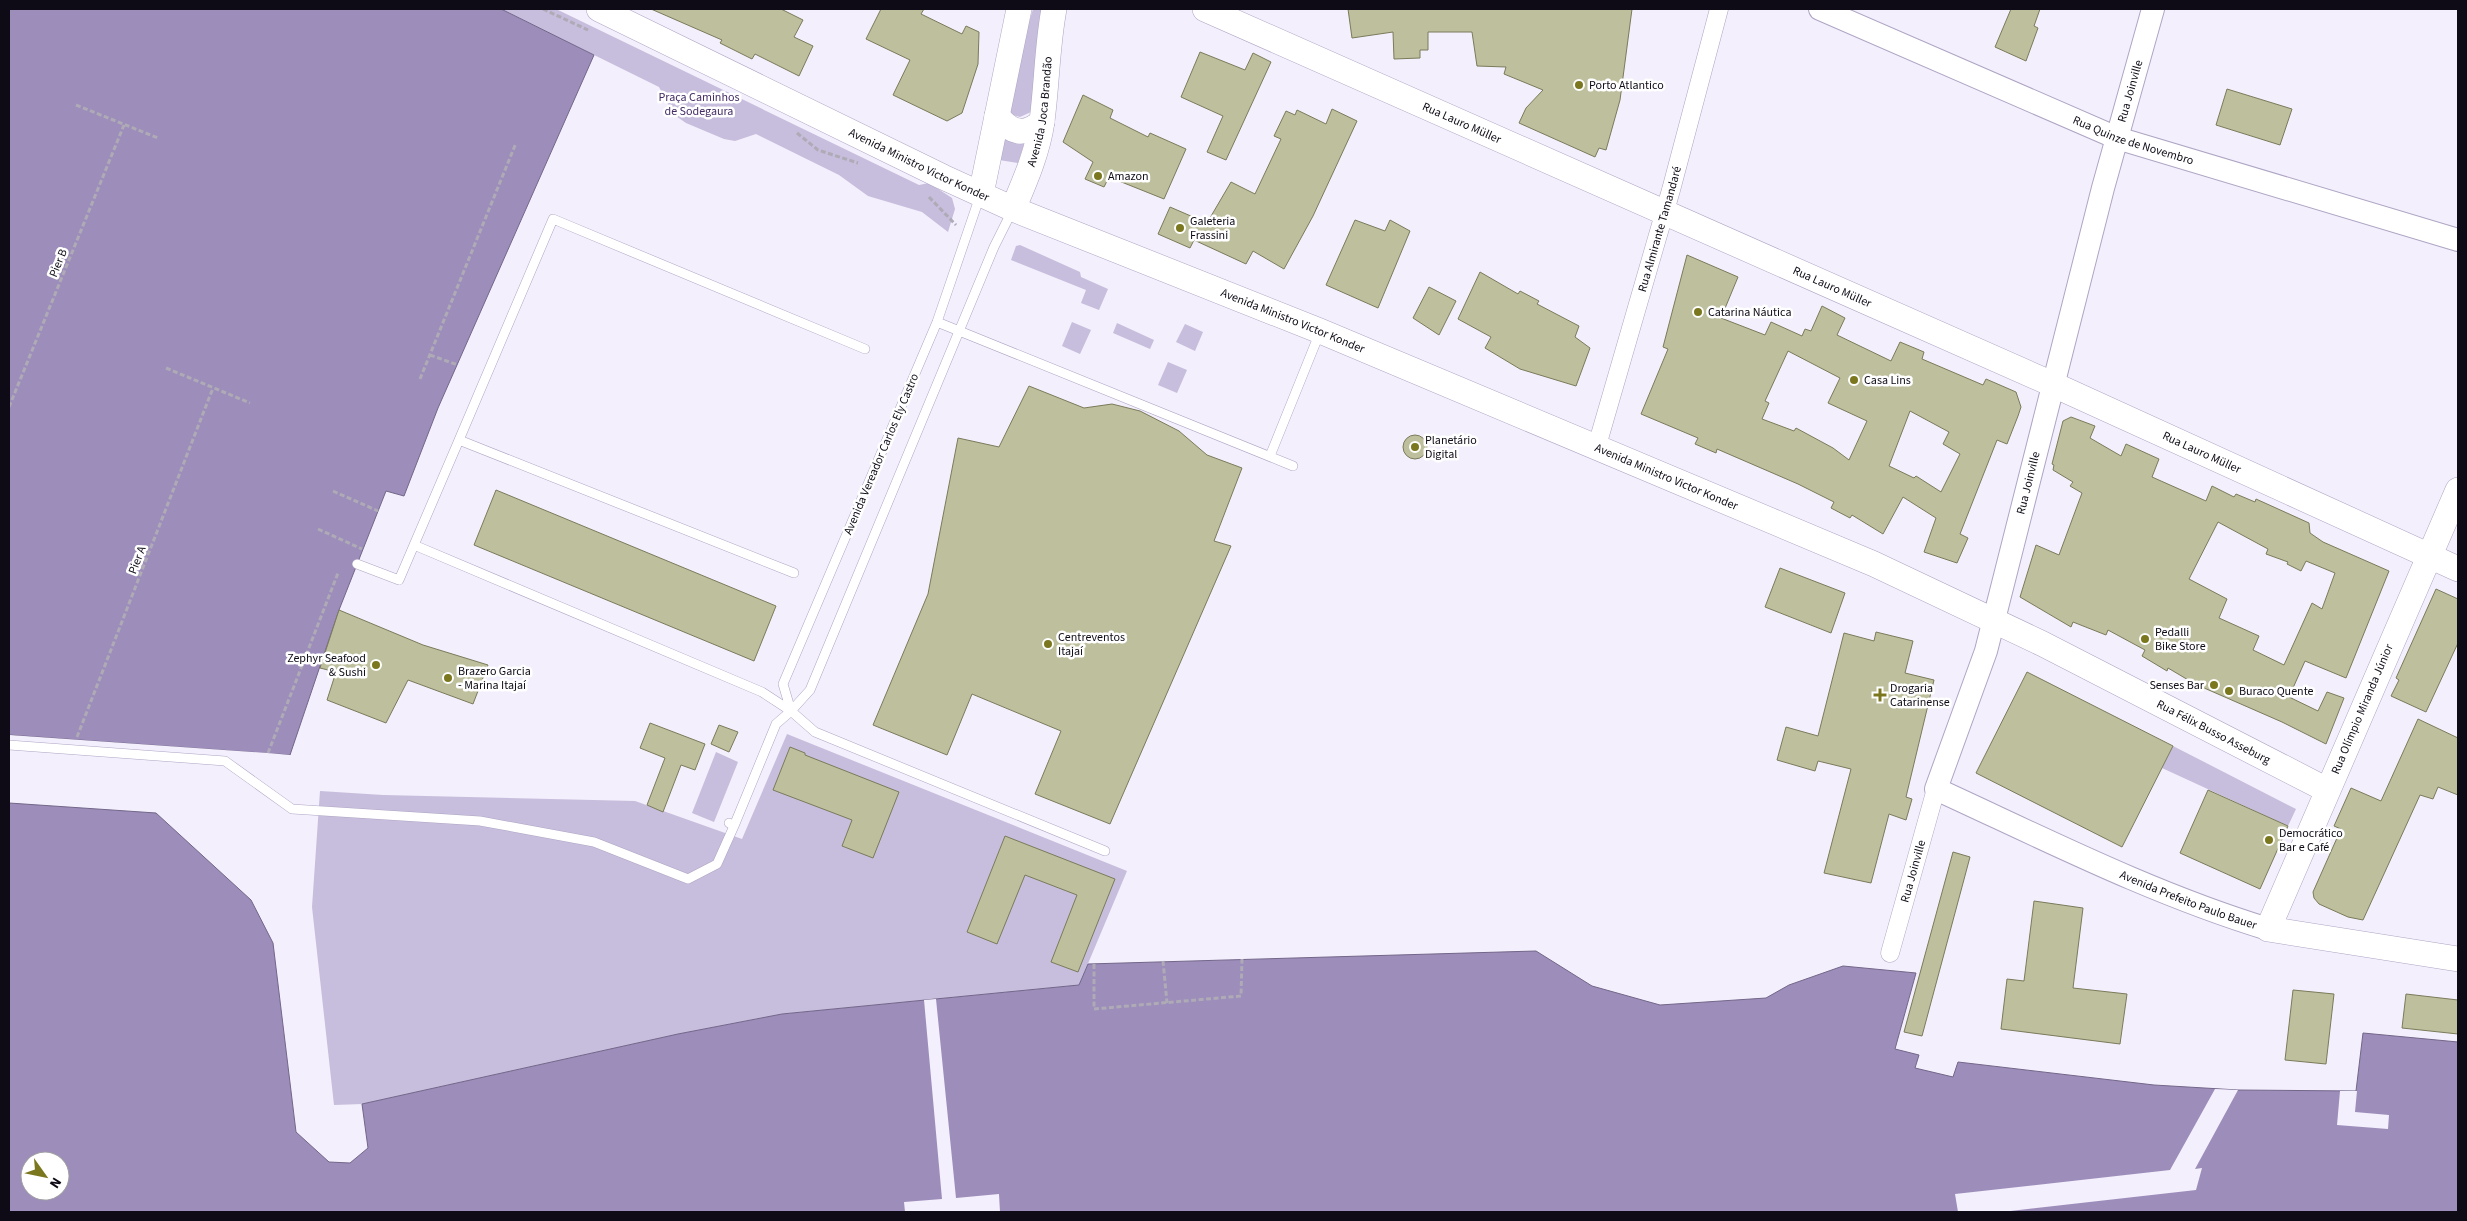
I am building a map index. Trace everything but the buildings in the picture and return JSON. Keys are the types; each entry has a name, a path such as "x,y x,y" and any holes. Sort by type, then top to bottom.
{"main road":[{"name":"Avenida Ministro Victor Konder","path":"599,9 1013,209 1320,332 1874,564 1993,621"},
{"path":"981,194 1019,9"},
{"name":"Avenida Joca Brandão","path":"1013,209 1028,175 1042,122 1047,55 1054,9"},
{"name":"Rua Lauro Müller","path":"1205,9 2052,384 2458,570"},
{"path":"997,116 1006,126 1018,132 1032,130 1042,122"},
{"name":"Rua Olímpio Miranda Júnior","path":"2268,929 2458,490"},
{"name":"Rua Félix Busso Asseburg","path":"1993,621 2327,790"},
{"name":"Avenida Prefeito Paulo Bauer","path":"2268,929 2458,959"}],"street":[{"name":"Rua Almirante Tamandaré","path":"1596,448 1664,212 1719,9"},
{"name":"Rua Quinze de Novembro","path":"1820,9 2117,138 2458,240"},
{"name":"Rua Joinville","path":"1890,953 1936,789 1986,651 2052,384 2153,9"},
{"name":"Avenida Prefeito Paulo Bauer","path":"1936,789 2168,895 2217,914 2268,929"}],"lane":[{"name":"Avenida Vereador Carlos Ely Castro","path":"791,711 783,684 937,322 981,194"},
{"name":"Avenida Vereador Carlos Ely Castro","path":"9,745 225,761 292,810 480,821 594,842 688,879 717,864 731,825 776,724 810,690 958,330 994,247 1013,209"},
{"path":"357,564 399,580 554,219 865,349"},
{"path":"937,322 1293,466"},
{"path":"1270,456 1320,332"},
{"path":"459,440 794,573"},
{"path":"414,545 762,692 791,711 814,732 1105,852"}],"path":[{"path":"543,9 591,32"},
{"path":"76,105 158,138"},
{"name":"Pier B","path":"9,407 124,125"},
{"path":"792,131 818,150 862,165"},
{"path":"420,378 516,144"},
{"path":"923,194 931,198 967,237"},
{"path":"430,355 458,365"},
{"path":"166,368 250,403"},
{"name":"Pier A","path":"77,738 213,388"},
{"path":"333,491 378,511"},
{"path":"318,528 363,550"},
{"path":"268,753 338,573"},
{"path":"1094,964 1094,1010 1241,996 1242,959"},
{"path":"1163,962 1167,1003"}],"green space":[{"name":"Praça Caminhos de Sodegaura","path":"501,9 556,9 919,185 929,183 952,198 955,209 948,232 922,212 868,196 839,175 756,134 735,141 724,139 686,123 673,114 659,87"},
{"path":"1033,9 1044,9 1031,112 1020,117 1010,114 1006,99"},
{"path":"1002,130 1027,135 1018,163 999,160"},
{"path":"1020,245 1080,272 1081,277 1108,289 1099,310 1081,303 1086,290 1011,260 1016,246"},
{"path":"1072,322 1091,330 1080,354 1062,346"},
{"path":"1117,323 1154,340 1150,349 1113,333"},
{"path":"1185,324 1203,332 1195,351 1176,342"},
{"path":"1168,362 1187,370 1177,393 1158,385"},
{"path":"787,734 1127,871 1079,985 781,1014 678,1034 362,1104 334,1105 312,907 320,791 383,795 635,801 742,839"},
{"path":"2173,746 2296,809 2288,826 2162,768"},
{"path":"716,752 738,762 714,822 692,813"}],"shaded area":[{"path":"9,9 501,9 594,55 438,408 404,496 386,491 339,610 290,755 9,735"},
{"path":"9,803 156,813 251,900 273,943 296,1132 329,1162 350,1163 368,1148 362,1104 678,1034 782,1014 1079,985 1088,964 1536,951 1592,986 1660,1005 1766,998 1789,985 1843,966 1916,973 1895,1049 1919,1055 1915,1068 1953,1077 1958,1062 2154,1085 2238,1090 2356,1091 2363,1033 2458,1042 2458,1212 9,1212"}],"pier":[{"path":"9,735 268,753 290,755 290,757 9,738"},
{"path":"936,999 956,1198 999,1194 1000,1212 905,1212 904,1202 942,1199 924,1000"},
{"path":"2215,1089 2238,1090 2195,1169 2202,1168 2196,1190 2002,1212 1958,1212 1955,1194 2170,1170"},
{"path":"2340,1091 2357,1091 2355,1112 2389,1115 2388,1129 2337,1125"}],"place":[{"name":"Porto Atlantico","path":"1579,85"},
{"name":"Amazon","path":"1098,176"},
{"name":"Galeteria Frassini","path":"1180,228"},
{"name":"Catarina Náutica","path":"1698,312"},
{"name":"Casa Lins","path":"1854,380"},
{"name":"Planetário Digital","path":"1415,447"},
{"name":"Pedalli Bike Store","path":"2145,639"},
{"name":"Centreventos Itajaí","path":"1048,644"},
{"name":"Zephyr Seafood & Sushi","path":"376,665"},
{"name":"Brazero Garcia - Marina Itajaí","path":"448,678"},
{"name":"Senses Bar","path":"2214,685"},
{"name":"Buraco Quente","path":"2229,691"},
{"name":"Drogaria Catarinense","path":"1880,695"},
{"name":"Democrático Bar e Café","path":"2269,840"}]}
